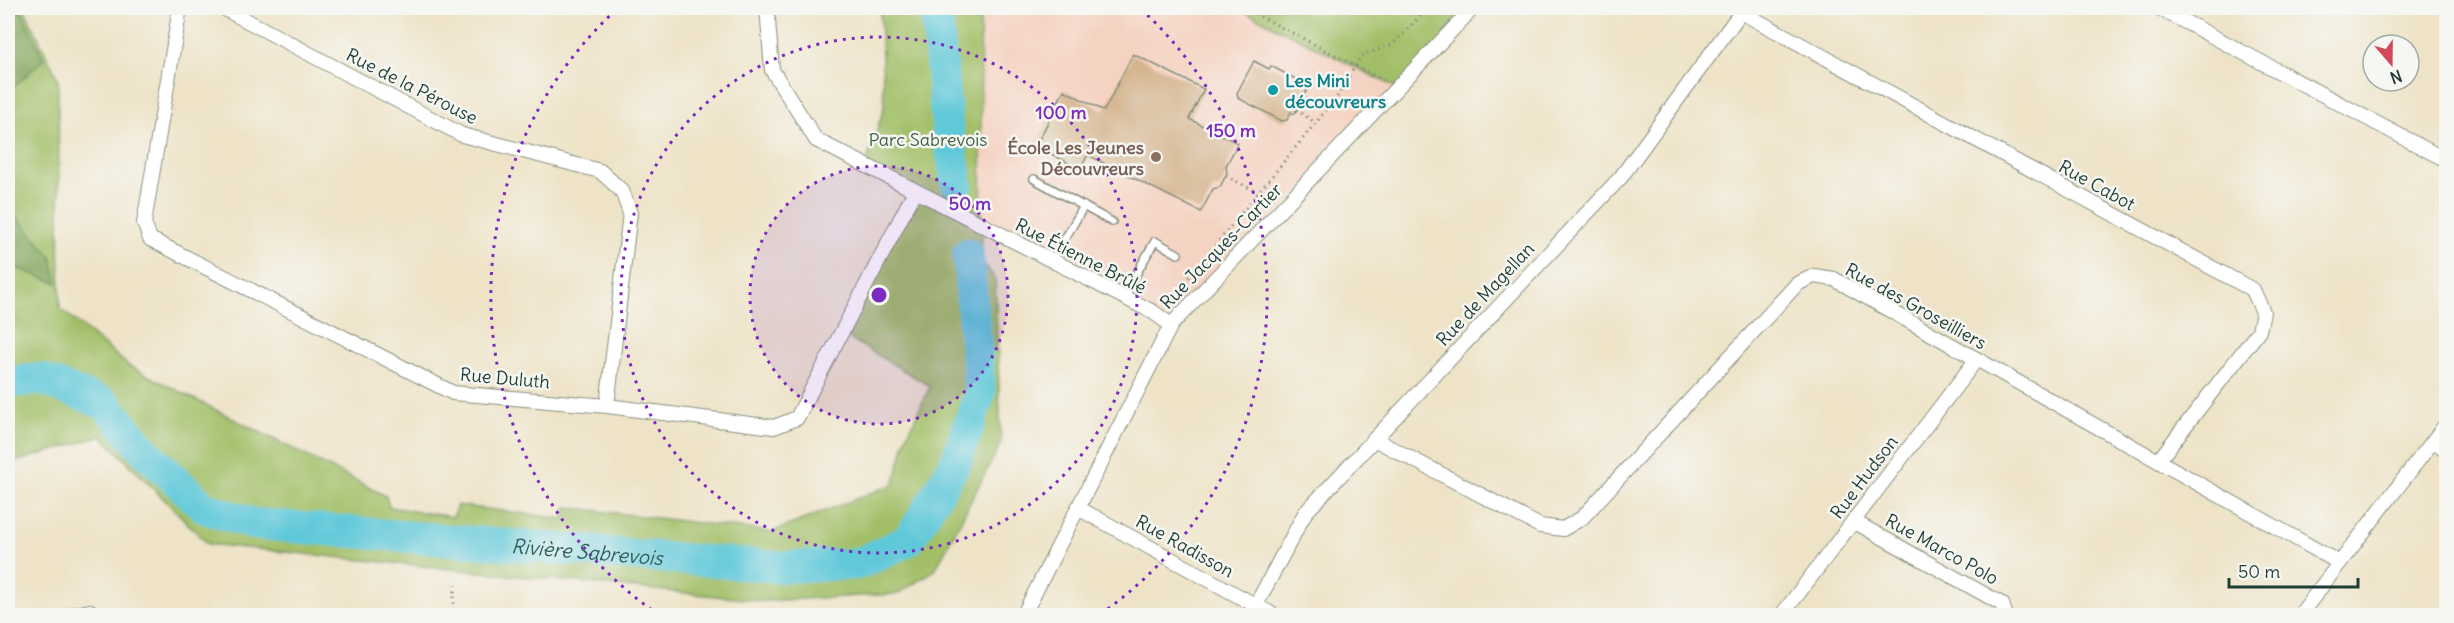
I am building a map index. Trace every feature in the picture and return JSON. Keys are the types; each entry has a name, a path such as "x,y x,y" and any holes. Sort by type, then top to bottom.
{"street":[{"name":"Rue Duluth","path":"180,8 144,223 150,239 453,393 607,406 774,426 797,418 915,192"},
{"name":"Rue de la Pérouse","path":"223,8 462,135 600,171 622,191 630,213 607,406"},
{"name":"Rue Étienne Brûlé","path":"767,8 772,70 816,140 1153,312 1171,325"},
{"name":"Rue Jacques-Cartier","path":"1023,615 1171,325 1473,8"},
{"path":"2159,8 2446,160"},
{"name":"Rue de Magellan","path":"1256,605 1305,513 1621,177 1742,10"},
{"name":"Rue Cabot","path":"1742,10 2253,290 2263,312 2259,331 2158,461"},
{"name":"Rue des Groseilliers","path":"1374,439 1540,526 1563,529 1582,518 1797,284 1814,276 1834,279 2338,562"},
{"name":"Rue Hudson","path":"1781,615 1976,360"},
{"path":"2299,615 2446,424"},
{"path":"2434,440 2446,450"},
{"name":"Rue Radisson","path":"1078,508 1275,615"},
{"name":"Rue Marco Polo","path":"1853,521 2002,603 2006,615"},
{"path":"66,615 90,611 99,615"}],"lane":[{"path":"1034,179 1112,222"},
{"path":"1052,261 1084,206"},
{"path":"1123,297 1155,241 1178,254"}],"path":[{"path":"1244,8 1397,88"},
{"path":"1186,308 1175,299 1175,294 1212,246 1259,194 1337,97 1361,56 1393,44 1428,8"},
{"path":"1296,110 1316,123"},
{"path":"1226,176 1259,194"},
{"path":"453,615 455,583"}],"shaded area":[{"name":"École Les Jeunes Découvreurs","path":"980,8 1238,8 1397,88 1171,325 981,226"}],"green space":[{"name":"Parc Sabrevois","path":"8,8 24,8 58,79 60,308 129,366 386,496 389,507 453,517 457,505 564,519 567,507 772,532 894,484 906,438 930,386 842,334 915,192 866,164 884,108 880,8 980,8 982,261 995,279 1001,443 935,570 898,594 763,601 208,544 102,436 8,464"},
{"path":"1238,8 1473,8 1397,88"},
{"path":"8,10 21,11 44,59 8,92"},
{"path":"8,207 52,257 57,283 8,265"}],"building":[{"path":"1133,54 1204,89 1189,119 1238,143 1226,166 1227,173 1220,187 1213,189 1201,212 1088,155 1080,169 1036,146 1064,90 1104,111"},
{"name":"Les Mini découvreurs","path":"1254,61 1269,69 1271,66 1309,86 1294,114 1291,112 1287,120 1282,121 1238,98 1237,93"}],"waterway":[{"name":"Rivière Sabrevois","path":"936,8 947,125 957,185"},
{"name":"Rivière Sabrevois","path":"8,382 41,379 105,404 145,451 205,508 254,524 781,567 858,564 909,540 955,464 980,393 968,254"}],"place":[{"name":"Les Mini découvreurs","path":"1273,90"},
{"name":"École Les Jeunes Découvreurs","path":"1156,157"}]}
